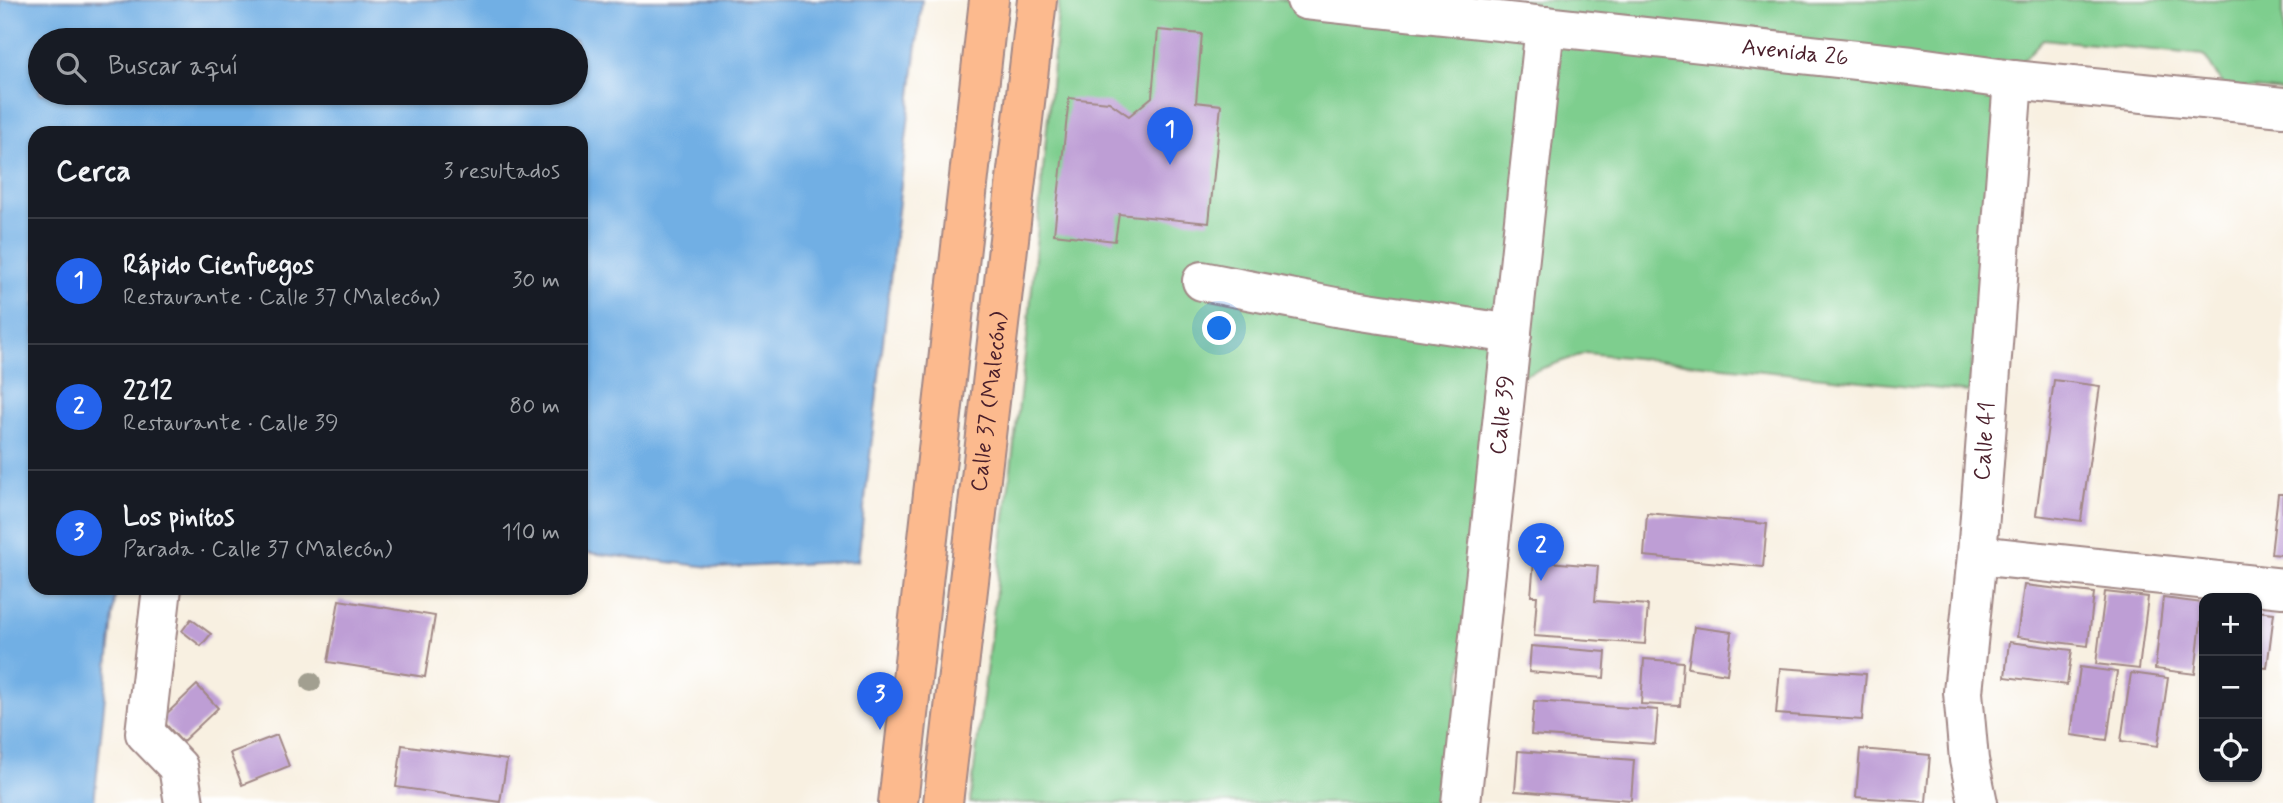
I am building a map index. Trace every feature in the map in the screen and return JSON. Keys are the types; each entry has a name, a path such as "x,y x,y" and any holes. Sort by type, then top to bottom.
{"main road":[{"name":"Calle 37 (Malecón)","path":"898,803 989,0"},
{"name":"Calle 37 (Malecón)","path":"943,803 1037,0"}],"street":[{"name":"Avenida 26","path":"1306,0 1912,66 2013,80 2283,107"},
{"name":"Calle 39","path":"1461,803 1545,26"},
{"name":"Calle 41","path":"1978,803 1969,760 1963,692 1977,555 2013,80"},
{"path":"1202,281 1335,307 1512,334"},
{"path":"1977,555 2283,588"},
{"path":"161,595 145,733 178,767 184,803"}],"green space":[{"path":"1059,0 2283,0 2283,91 2223,85 2204,55 2043,39 2007,77 1999,102 1969,392 1586,353 1497,384 1445,803 970,803 1028,330"}],"water":[{"path":"0,0 922,0 858,561 719,568 588,553 588,126 28,126 28,595 115,595 94,803 0,803"}],"building":[{"path":"1158,30 1202,34 1196,102 1221,105 1209,223 1119,214 1115,241 1054,234 1069,98 1109,102 1129,116 1152,97"},
{"path":"2054,380 2100,386 2081,521 2036,515"},
{"path":"2278,494 2283,494 2283,555 2271,554"},
{"path":"1647,513 1767,524 1763,567 1644,556"},
{"path":"1534,561 1598,566 1595,601 1648,605 1645,644 1534,636 1537,596 1531,596"},
{"path":"2024,585 2094,593 2088,646 2017,637"},
{"path":"2105,592 2148,597 2139,669 2096,664"},
{"path":"2163,598 2199,602 2195,674 2155,669"},
{"path":"339,600 435,616 425,677 328,662"},
{"path":"2262,612 2274,613 2267,668 2262,668"},
{"path":"191,619 211,634 201,646 182,631"},
{"path":"1694,627 1732,632 1727,674 1688,668"},
{"path":"2009,642 2072,650 2067,685 2005,677"},
{"path":"1531,646 1606,652 1604,678 1529,672"},
{"path":"1644,659 1683,662 1680,706 1641,704"},
{"path":"2080,667 2117,672 2107,740 2071,735"},
{"path":"1780,668 1866,674 1862,720 1776,714"},
{"path":"2131,673 2168,678 2158,746 2121,741"},
{"path":"197,685 218,708 182,742 161,719"},
{"path":"1534,701 1658,710 1655,744 1531,735"},
{"path":"277,735 289,766 242,785 230,753"},
{"path":"402,745 507,760 500,802 396,787"},
{"path":"1860,749 1930,755 1926,802 1856,797"},
{"path":"1518,751 1634,760 1631,800 1515,791"}],"place":[{"name":"Rápido Cienfuegos","path":"1170,165"},
{"name":"2212","path":"1541,581"},
{"name":"Los pinitos","path":"880,730"}]}
